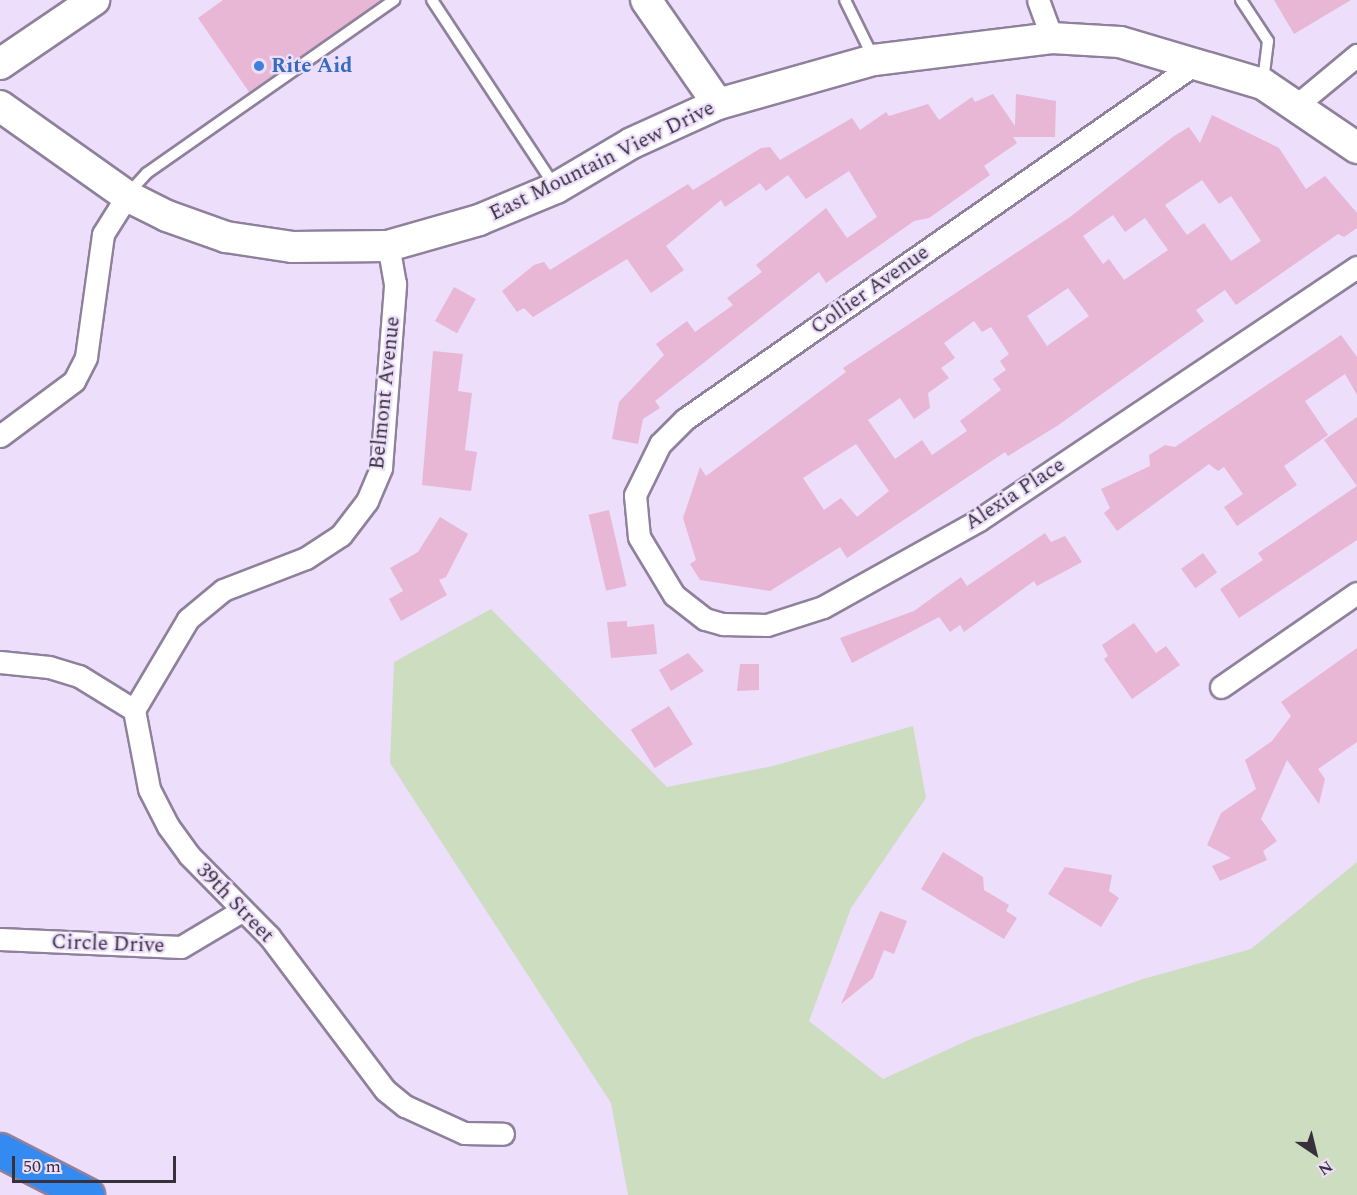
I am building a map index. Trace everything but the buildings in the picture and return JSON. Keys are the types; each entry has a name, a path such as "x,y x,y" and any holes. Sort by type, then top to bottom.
{"highway":[{"path":"0,1150 87,1195"}],"street":[{"path":"0,64 93,0"},
{"path":"646,0 718,104"},
{"path":"1038,0 1052,38"},
{"name":"East Mountain View Drive","path":"0,106 127,196 226,237 293,247 388,246 479,220 556,188 632,143 718,104 874,60 1052,38 1120,42 1199,61 1263,84 1299,104 1357,148"},
{"path":"1299,104 1357,55"},
{"name":"Collier Avenue","path":"659,573 639,537 635,495 660,444 685,419 1199,61"},
{"path":"0,436 74,381 86,357 103,234 127,196"},
{"name":"Belmont Avenue","path":"134,710 188,619 223,590 306,558 341,535 367,501 381,468 395,284 388,246"},
{"name":"Alexia Place","path":"659,573 674,595 705,619 723,624 766,625 823,607 979,520 1357,267"},
{"path":"1221,687 1357,593"},
{"path":"0,662 49,667 79,676 134,710"},
{"name":"39th Street","path":"134,710 149,789 168,826 269,936 385,1090 405,1106 464,1133 503,1134"},
{"name":"Circle Drive","path":"0,939 181,947 243,910"}],"lane":[{"path":"127,196 147,173 394,0"},
{"path":"432,0 556,188"},
{"path":"845,0 874,60"},
{"path":"1241,0 1268,41 1263,84"}],"green space":[{"path":"491,609 667,787 773,766 913,726 926,798 851,908 809,1021 883,1079 973,1038 1143,979 1251,949 1357,862 1357,1195 628,1195 611,1103 390,763 394,662"}],"place":[{"name":"Rite Aid","path":"259,66"}]}
